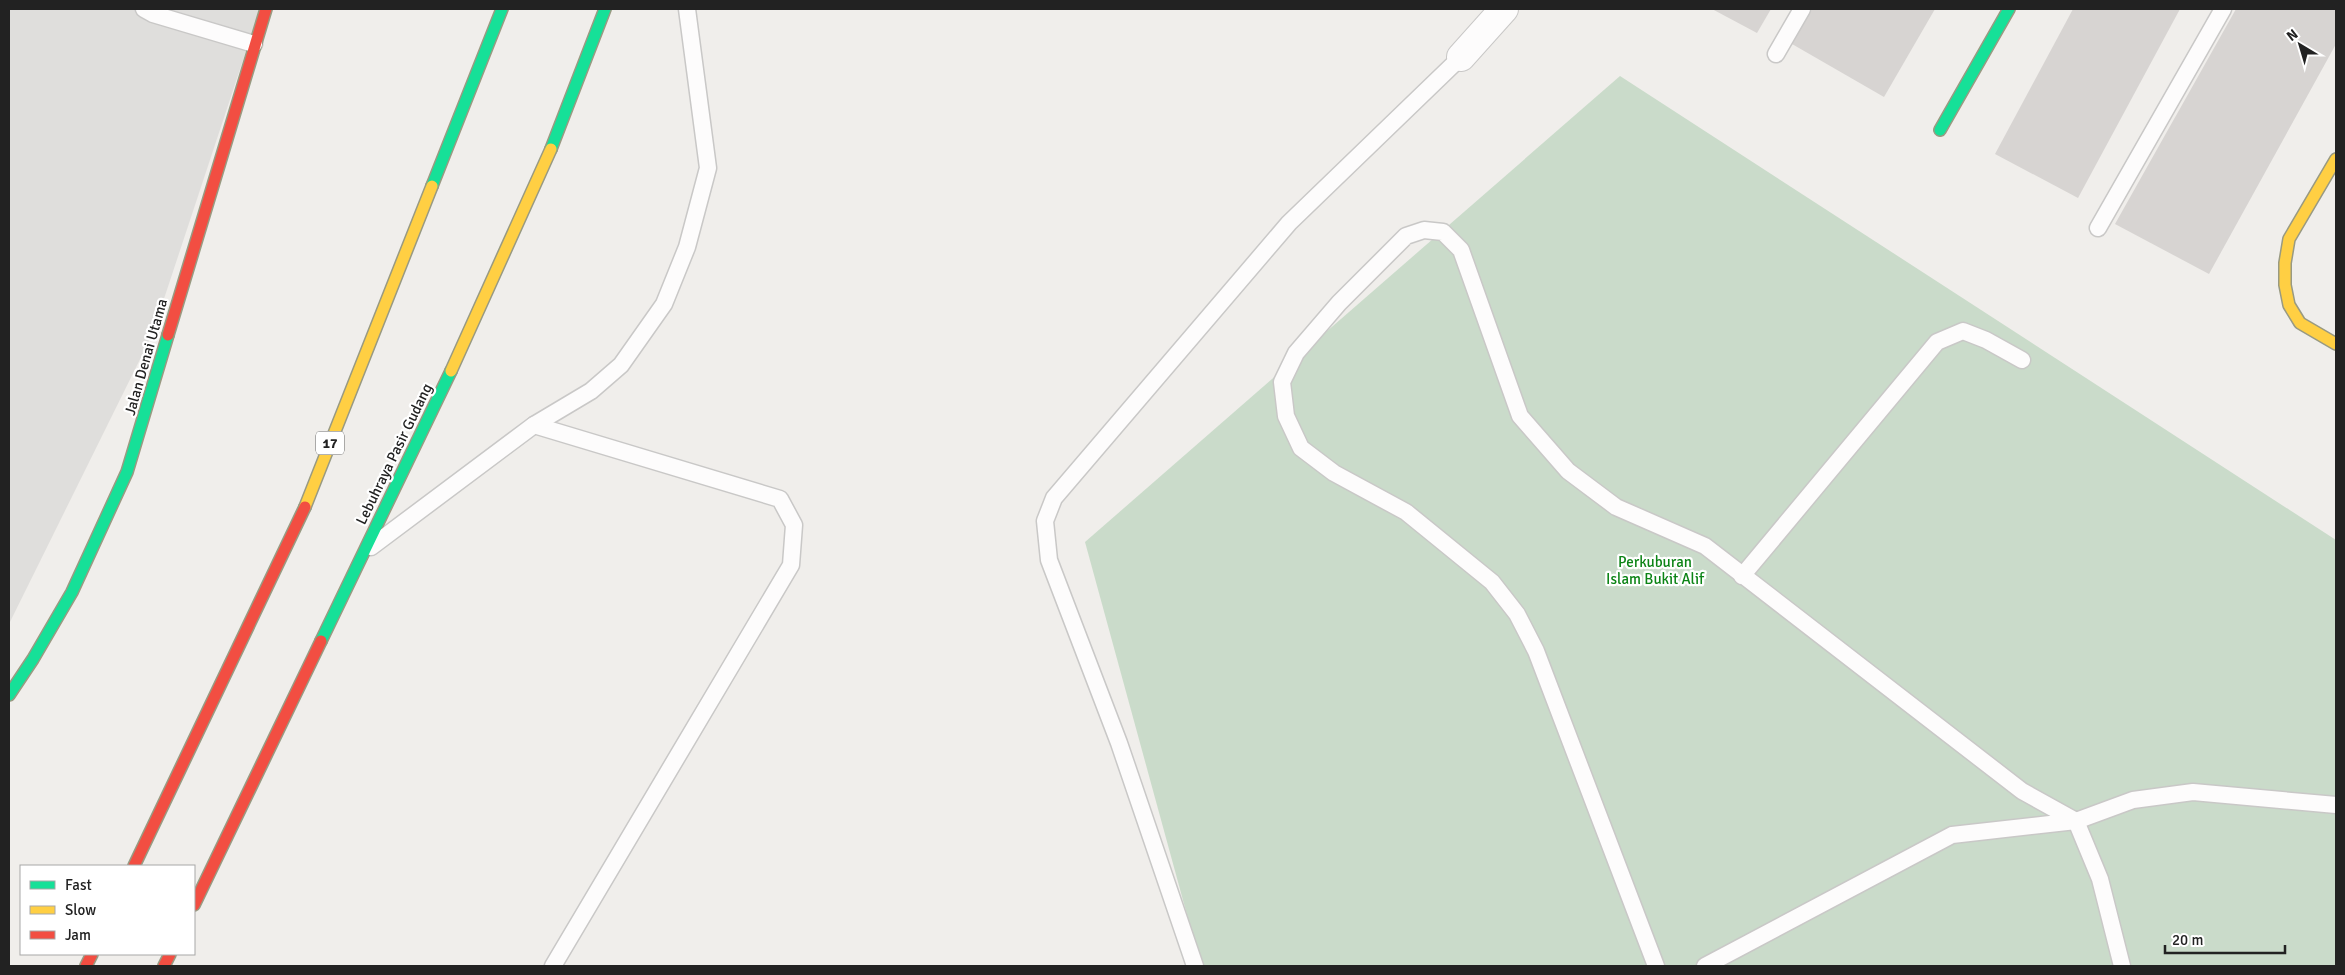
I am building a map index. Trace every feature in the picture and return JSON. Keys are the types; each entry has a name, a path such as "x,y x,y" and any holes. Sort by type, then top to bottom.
{"main road":[{"name":"Jalan Denai Utama","path":"9,695 33,659 72,592 127,472 266,9"},
{"name":"17","path":"134,865 297,527 502,9"},
{"name":"Lebuhraya Pasir Gudang","path":"195,903 466,341 557,135 605,9"},
{"path":"1940,130 2009,9"},
{"path":"2336,159 2289,239 2285,263 2285,285 2289,305 2300,323 2336,344"}],"street":[{"path":"1461,57 1504,9"}],"lane":[{"path":"144,9 153,14 221,36 254,44"},
{"path":"364,552 534,425 591,391 621,365 664,304 687,247 708,168 686,9"},
{"path":"1776,54 1802,9"},
{"path":"2098,228 2223,9"},
{"path":"1195,966 1119,743 1049,560 1046,522 1054,498 1289,223 1461,57"},
{"path":"1656,966 1536,652 1517,614 1492,582 1406,512 1334,473 1301,448 1286,416 1282,382 1296,353 1339,303 1406,236 1424,230 1443,232 1461,250 1520,416 1568,471 1616,507 1705,546 2022,791 2076,821 2100,879 2122,966"},
{"path":"1742,576 1937,342 1963,330 1986,340 2022,360"},
{"path":"534,425 780,499 794,524 791,565 553,966"},
{"path":"1705,966 1952,835 2076,821 2133,800 2194,792 2336,805"}],"shaded area":[{"path":"9,9 260,9 152,335 9,624"}],"green space":[{"name":"Perkuburan Islam Bukit Alif","path":"1620,76 2336,540 2336,966 1201,966 1085,542"}],"building":[{"path":"1712,9 1771,9 1757,33"},
{"path":"1812,9 1935,9 1884,97 1792,44"},
{"path":"2073,9 2180,9 2078,198 1995,154"},
{"path":"2236,9 2336,9 2336,44 2209,274 2115,224"}],"traffic: fast":[{"path":"432,186 502,9"},
{"path":"551,149 605,9"},
{"path":"1940,130 2009,9"},
{"path":"9,695 33,659 72,592 127,472 168,335"},
{"path":"321,641 451,371"}],"traffic: slow":[{"path":"451,371 551,149"},
{"path":"2336,159 2289,239 2285,263 2285,285 2289,305 2300,323 2336,344"},
{"path":"305,507 432,186"}],"traffic: jam":[{"path":"168,335 266,9"},
{"path":"134,865 305,507"},
{"path":"195,903 321,641"},
{"path":"86,966 92,955"},
{"path":"164,966 170,955"}]}
